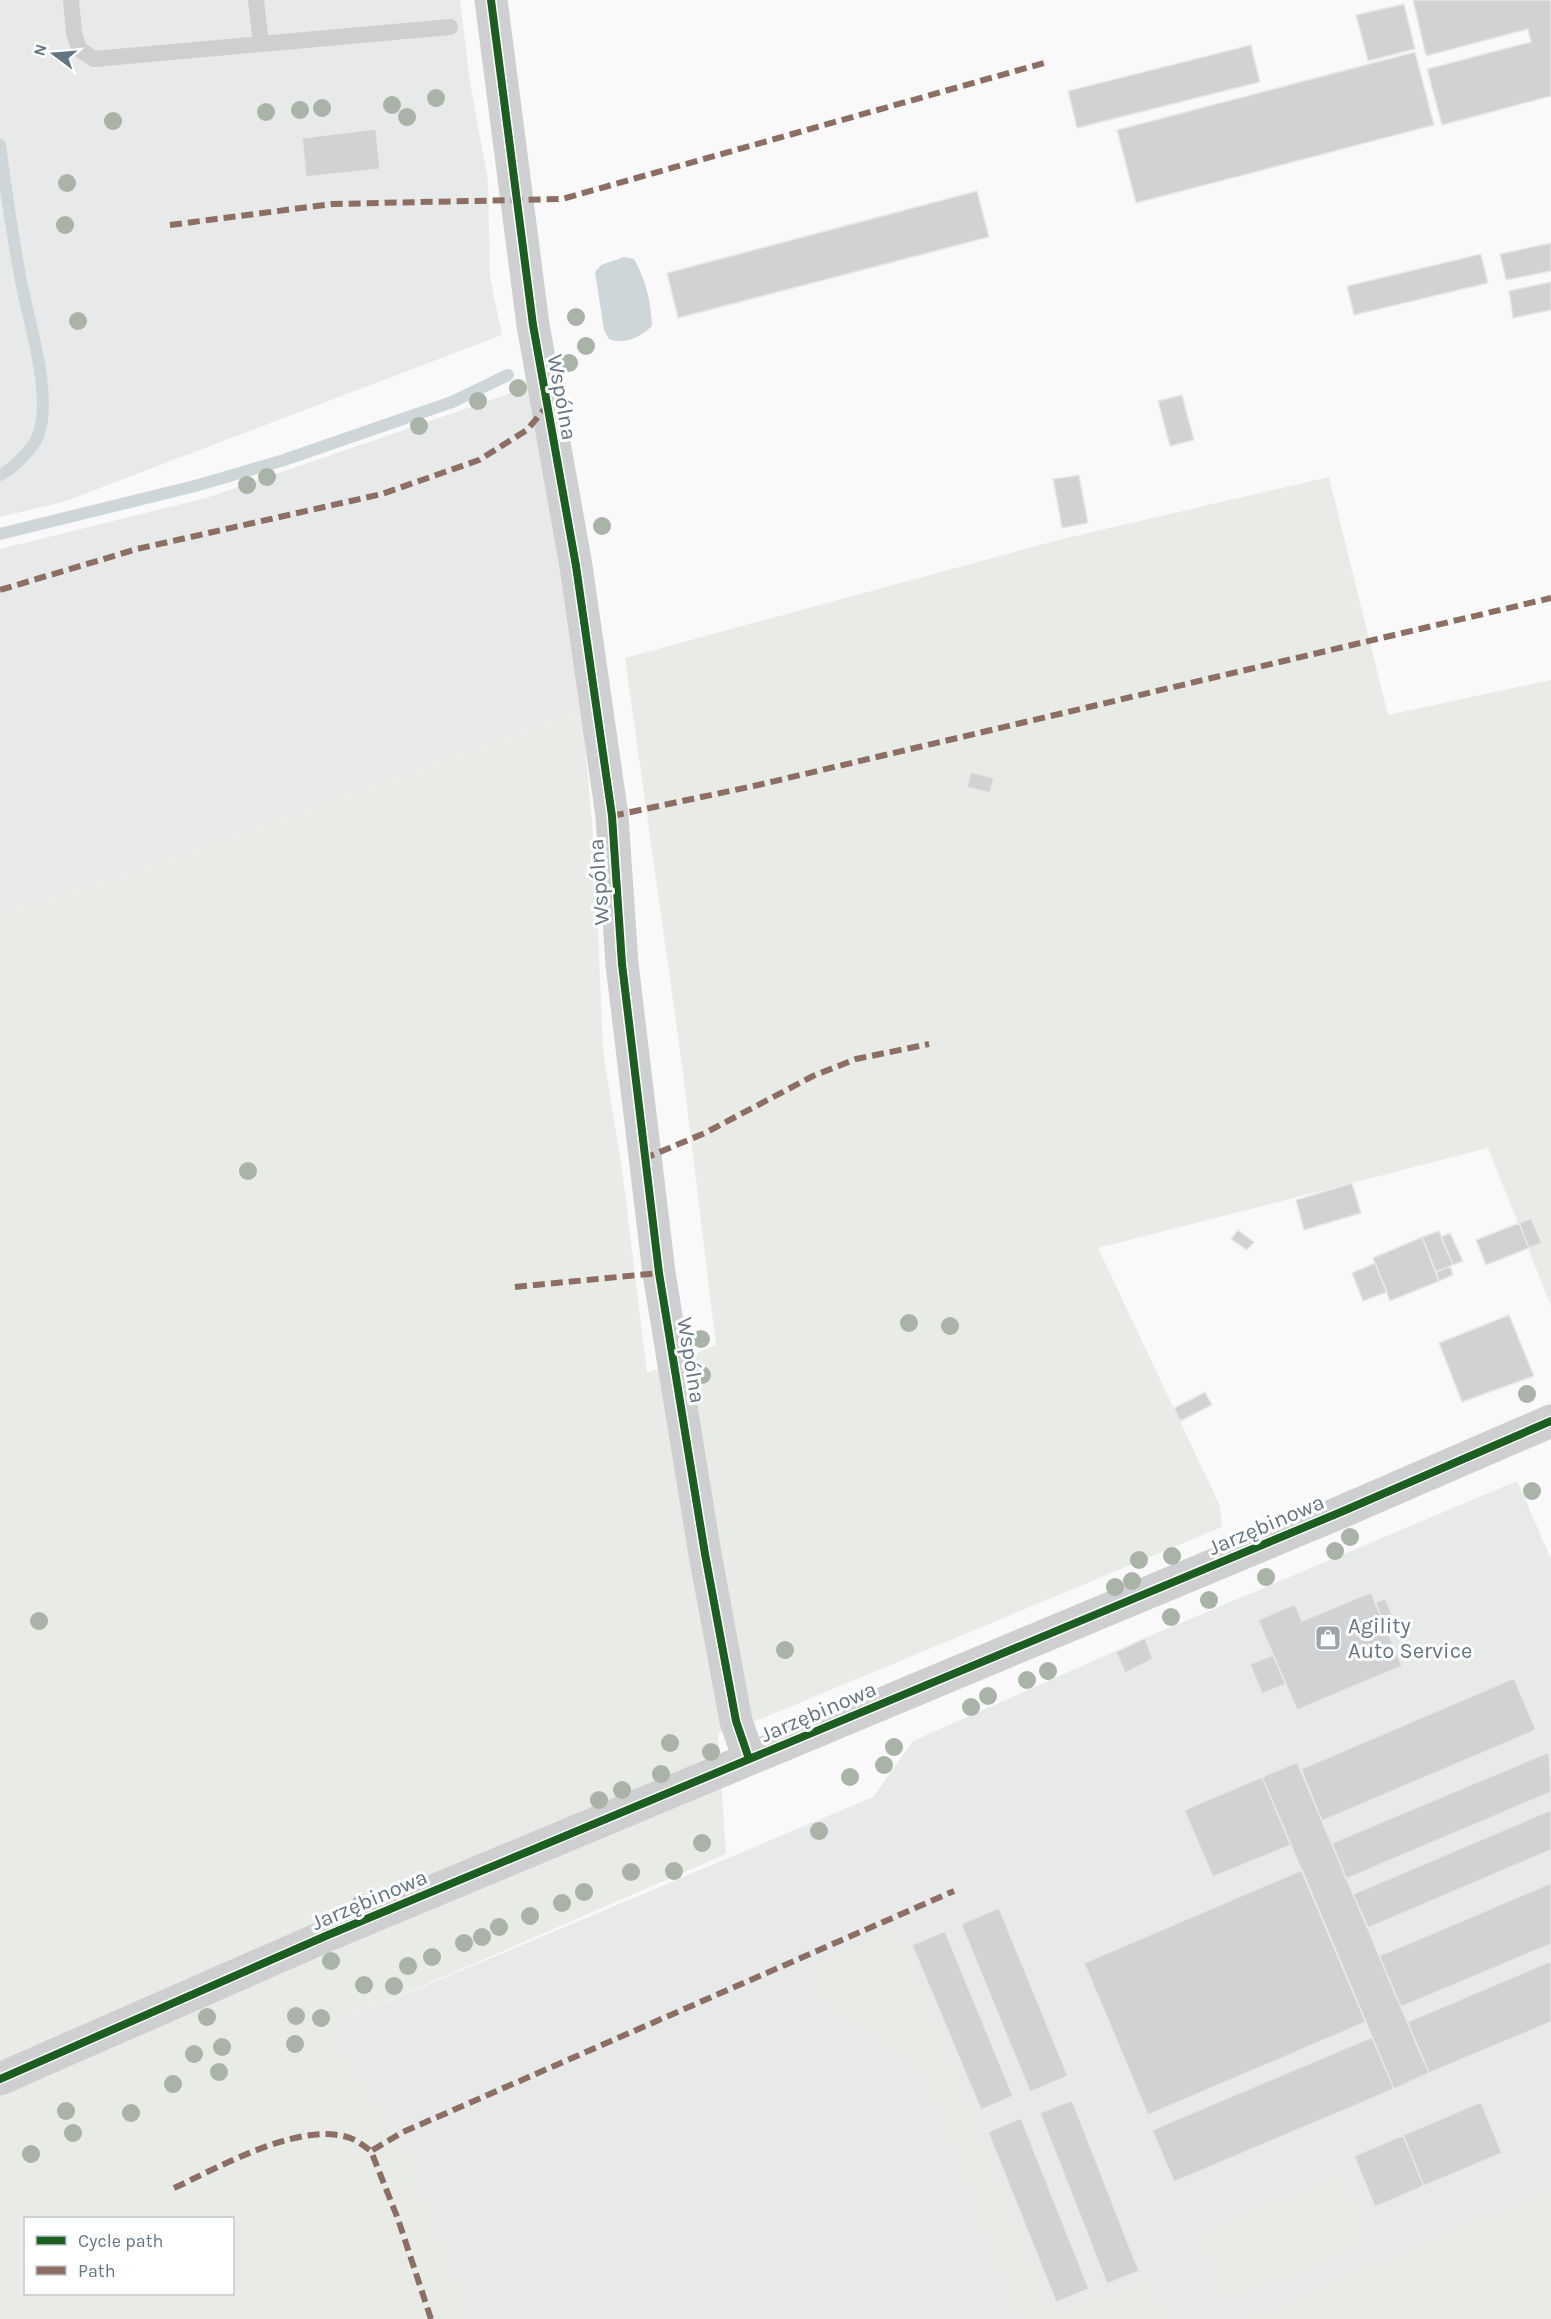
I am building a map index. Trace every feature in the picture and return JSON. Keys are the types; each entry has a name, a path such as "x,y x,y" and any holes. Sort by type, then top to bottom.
{"street":[{"name":"Wspólna","path":"491,0 533,325 576,566 612,816 622,964 659,1273 709,1576 736,1721 748,1759"},
{"name":"Jarzębinowa","path":"0,2079 338,1931 1330,1517 1551,1421"}],"lane":[{"path":"71,0 74,33 79,50 94,59 450,27"},
{"path":"256,0 261,44"}],"shaded area":[{"path":"0,0 460,0 470,82 488,181 490,277 502,335 63,502 0,517"},
{"path":"624,257 634,259 642,275 649,300 652,326 637,337 615,341 609,339 604,330 595,272 601,265"},
{"path":"538,384 582,709 118,876 0,911 0,549 206,498"},
{"path":"1329,477 1388,715 1551,680 1551,1306 1488,1148 1098,1248 1220,1506 1222,1527 761,1719 718,1733 726,1854 328,2027 407,2145 472,2319 0,2319 0,911 118,876 582,709 595,857 603,1050 623,1177 647,1373 716,1345 682,1065 625,658 1058,540"},
{"path":"1517,1481 1551,1559 1551,2319 0,2319 0,2174 327,2027 873,1797 913,1741 1145,1638"},
{"path":"899,1925 1053,2311 1155,2279 1169,2319 1015,2319 923,2073 863,2029 825,2008 809,1967"},
{"path":"1343,2172 1373,2242 1226,2305 1196,2235"},
{"path":"1551,2188 1551,2319 1245,2319"}],"building":[{"path":"1413,0 1551,0 1551,96 1442,125 1427,69 1531,42 1528,29 1426,56"},
{"path":"1404,4 1415,49 1368,61 1356,15"},
{"path":"1251,45 1260,82 1077,128 1068,91"},
{"path":"1415,52 1434,125 1136,203 1117,130"},
{"path":"376,129 380,169 306,177 302,138"},
{"path":"977,191 989,237 678,318 667,273"},
{"path":"1551,243 1551,271 1506,280 1500,254"},
{"path":"1481,254 1488,283 1354,315 1347,286"},
{"path":"1551,282 1551,310 1513,318 1509,291"},
{"path":"1182,395 1194,440 1170,446 1158,401"},
{"path":"1079,475 1088,523 1062,528 1053,479"},
{"path":"971,772 994,778 990,793 967,787"},
{"path":"1352,1183 1361,1213 1304,1230 1296,1200"},
{"path":"1531,1218 1542,1243 1529,1248 1519,1223"},
{"path":"1519,1223 1529,1248 1486,1265 1476,1240"},
{"path":"1238,1230 1254,1242 1247,1250 1231,1239"},
{"path":"1439,1231 1453,1265 1436,1272 1422,1237"},
{"path":"1450,1233 1463,1261 1453,1265 1441,1237"},
{"path":"1422,1237 1439,1281 1390,1301 1373,1258"},
{"path":"1375,1263 1387,1292 1363,1301 1352,1273"},
{"path":"1450,1266 1453,1275 1439,1281 1436,1272"},
{"path":"1509,1315 1534,1376 1462,1402 1439,1343"},
{"path":"1205,1392 1212,1405 1180,1421 1174,1408"},
{"name":"Agility Auto Service","path":"1371,1592 1402,1666 1297,1710 1258,1620 1295,1604 1302,1621"},
{"path":"1385,1598 1392,1614 1382,1618 1375,1603"},
{"path":"1145,1638 1153,1659 1125,1673 1116,1652"},
{"path":"1273,1655 1286,1684 1262,1694 1250,1664"},
{"path":"1514,1678 1536,1730 1322,1821 1301,1769"},
{"path":"1549,1752 1551,1792 1346,1879 1332,1843"},
{"path":"1297,1762 1429,2073 1394,2089 1262,1777"},
{"path":"1262,1777 1291,1845 1213,1877 1184,1810"},
{"path":"1551,1810 1551,1850 1368,1928 1353,1894"},
{"path":"1302,1870 1366,2022 1148,2115 1084,1963"},
{"path":"1551,1883 1551,1944 1401,2007 1379,1956"},
{"path":"999,1908 1068,2076 1030,2092 961,1924"},
{"path":"945,1931 1013,2096 981,2110 912,1945"},
{"path":"1551,1961 1551,2022 1429,2073 1407,2022"},
{"path":"1372,2037 1394,2089 1174,2182 1152,2130"},
{"path":"1072,2100 1139,2271 1107,2284 1040,2113"},
{"path":"1481,2102 1502,2153 1424,2186 1403,2135"},
{"path":"1021,2118 1089,2289 1056,2302 988,2132"},
{"path":"1403,2135 1424,2186 1375,2207 1354,2156"}],"waterway":[{"path":"0,145 22,286 39,361 43,402 38,436 22,458 0,475"},
{"path":"0,534 195,486 284,460 452,402 508,375"}],"marked path":[{"path":"170,225 332,204 562,199 1044,63"},
{"path":"0,590 137,549 382,494 479,460 527,430 547,406"},
{"path":"612,816 758,785 1551,598"},
{"path":"643,1159 705,1133 813,1076 856,1059 929,1044"},
{"path":"515,1287 659,1273"},
{"path":"431,2319 398,2219 371,2151 403,2132 954,1891"},
{"path":"174,2188 263,2148 313,2135 335,2135 355,2140 371,2151"}],"cycle path":[{"path":"491,0 533,325 576,566 612,816 622,964 659,1273 705,1554 736,1721 749,1759"},
{"path":"0,2079 328,1935 1341,1512 1551,1421"}],"place":[{"name":"Agility Auto Service","path":"1328,1638"}]}
